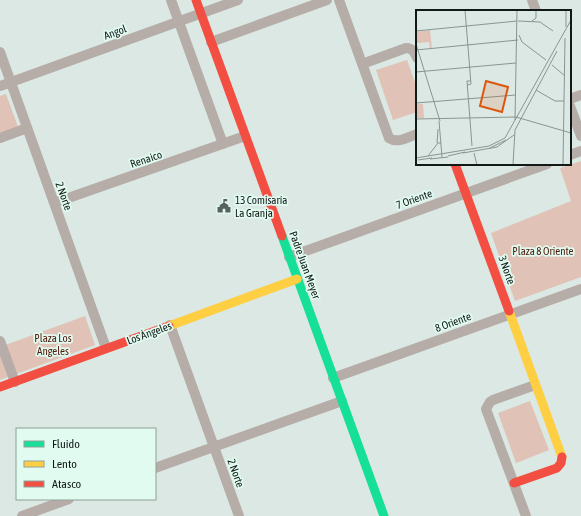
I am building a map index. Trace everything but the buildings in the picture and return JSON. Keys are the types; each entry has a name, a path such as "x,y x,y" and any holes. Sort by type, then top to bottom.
{"street":[{"path":"171,0 223,144"},
{"name":"Padre Juan Meyer","path":"196,0 384,516"},
{"name":"Angol","path":"0,86 238,0"},
{"path":"211,42 327,0"},
{"path":"339,0 389,138 392,140 399,140 416,134"},
{"path":"532,0 536,10"},
{"path":"362,64 406,48 411,49 416,56"},
{"name":"2 Norte","path":"0,52 106,348"},
{"path":"571,99 581,95"},
{"path":"571,109 581,136"},
{"path":"0,138 28,128"},
{"name":"Renaico","path":"54,204 245,136"},
{"path":"571,156 581,152"},
{"name":"3 Norte","path":"455,165 562,460 557,468 514,483"},
{"name":"7 Oriente","path":"290,257 543,165"},
{"name":"Los Ángeles","path":"0,387 297,279"},
{"name":"8 Oriente","path":"333,378 581,289"},
{"name":"2 Norte","path":"170,325 239,516"},
{"path":"0,341 15,382"},
{"path":"526,516 488,413 487,405 493,400 535,384"},
{"path":"156,468 342,401"},
{"path":"22,516 66,500"}],"green space":[{"path":"407,60 416,85 416,112 393,120 376,70"},
{"path":"6,94 21,135 0,143 0,96"},
{"name":"Plaza 8 Oriente","path":"581,161 581,277 515,301 491,233 571,201 560,168"},
{"name":"Plaza Los Angeles","path":"85,316 95,345 0,380 0,347"},
{"path":"530,401 549,450 516,463 498,413"}],"traffic: fast":[{"path":"282,236 384,516"}],"traffic: slow":[{"path":"169,326 297,279"},
{"path":"509,311 562,457"}],"traffic: jam":[{"path":"196,0 282,236"},
{"path":"455,165 509,311"},
{"path":"0,387 169,326"},
{"path":"514,483 557,468 561,463 562,457"}],"place":[{"name":"13 Comisaría La Granja","path":"224,206"}]}
